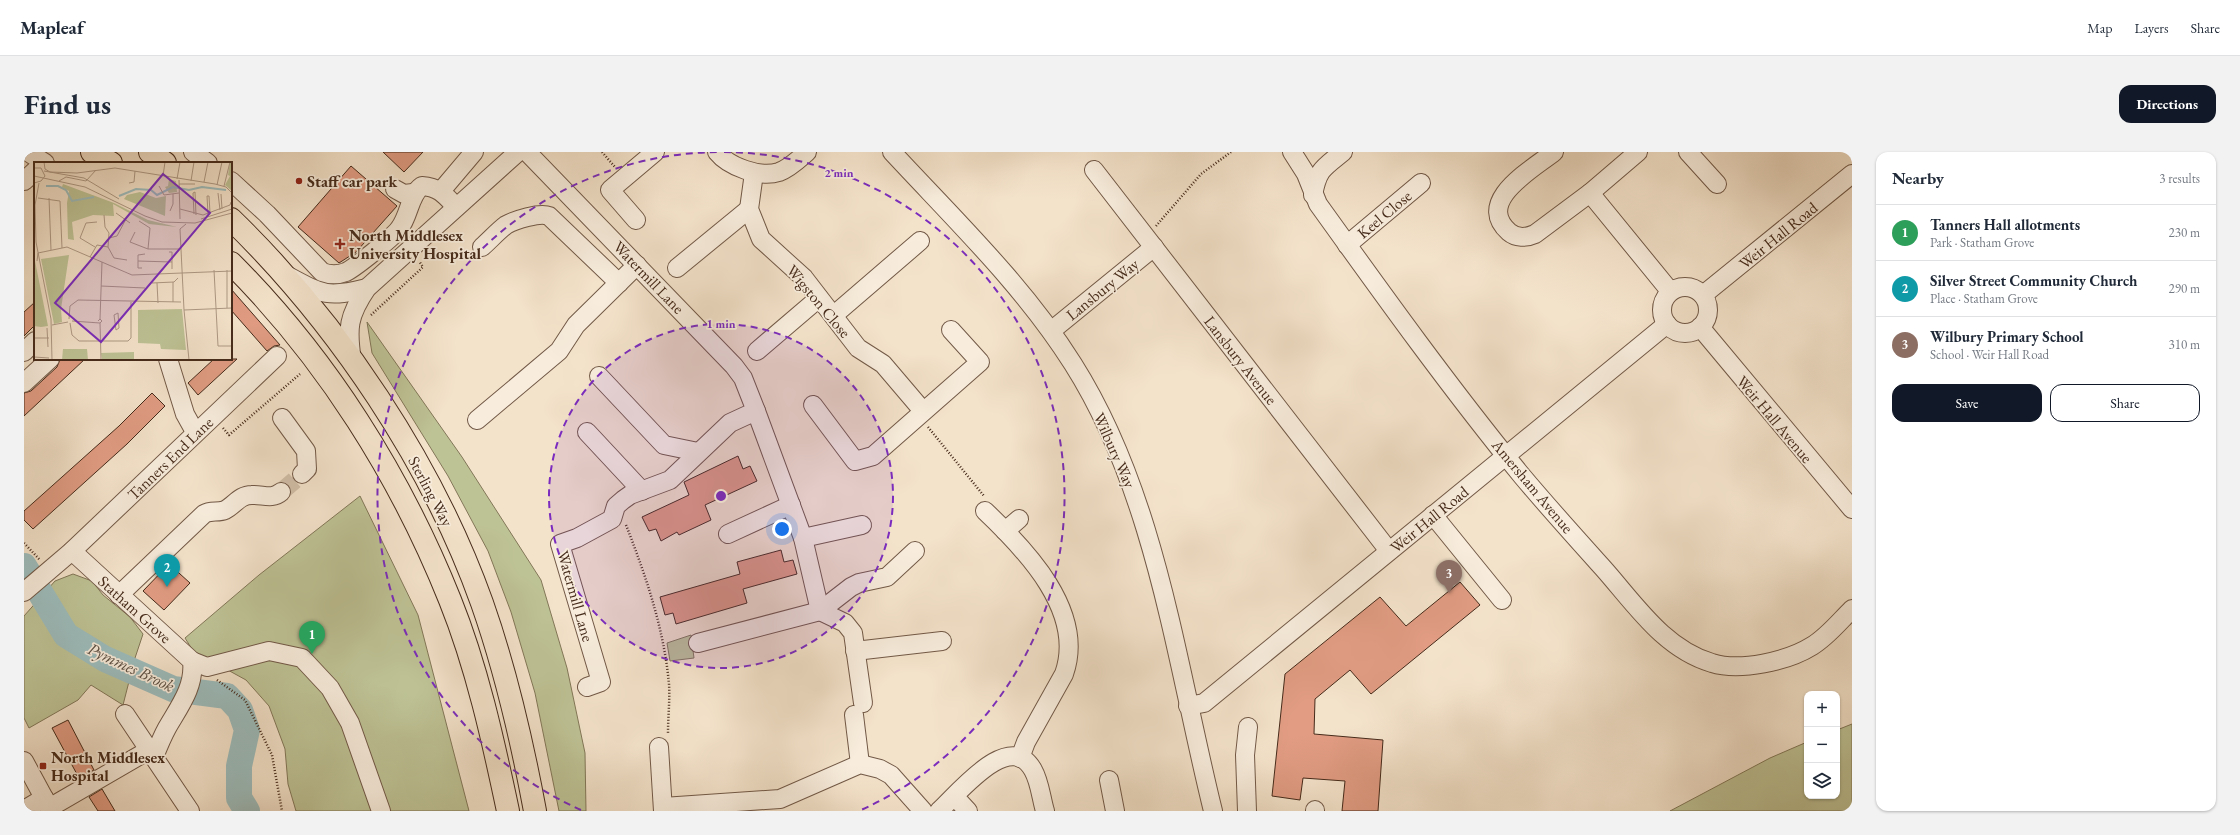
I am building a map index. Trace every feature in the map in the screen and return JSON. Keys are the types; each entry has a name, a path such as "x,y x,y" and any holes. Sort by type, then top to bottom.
{"highway":[{"path":"92,152 109,162"},
{"path":"102,152 116,162"},
{"path":"150,152 164,162"},
{"name":"Sterling Way","path":"232,220 282,272 329,329 352,361 428,482 468,567 502,665 535,811"},
{"name":"Sterling Way","path":"232,264 289,325 315,359 364,430 399,490 450,600 471,659 497,755 508,811"}],"street":[{"path":"28,152 39,162"},
{"path":"193,152 207,162"},
{"path":"232,182 272,209 322,272 338,274 347,271 399,230 408,214 413,194 422,186 444,186 474,152"},
{"name":"Watermill Lane","path":"528,152 734,366 743,378 803,538 820,612"},
{"path":"636,220 610,190 655,152"},
{"path":"717,152 723,160 754,173 779,172 792,165 807,152"},
{"name":"Wilbury Way","path":"892,152 1015,284 1051,330 1091,396 1120,456 1143,515 1158,570 1213,811"},
{"path":"1293,152 1312,168 1326,165"},
{"name":"Amersham Avenue","path":"1293,152 1306,174 1313,195 1347,245 1507,456 1655,627 1684,651 1713,664 1732,666 1750,665 1788,656 1812,646 1852,609"},
{"path":"1313,195 1316,176 1326,165 1343,152"},
{"path":"1554,152 1504,192 1498,207 1502,224 1508,230 1520,237 1528,237 1535,234 1590,193 1638,152"},
{"path":"1688,152 1717,184"},
{"path":"352,361 349,343 351,317 353,310 366,288 459,204 511,154"},
{"name":"Lansbury Avenue","path":"1094,170 1389,551"},
{"path":"24,182 34,173"},
{"name":"Wigston Close","path":"754,173 749,209 761,239 804,278 858,348 882,364 921,414"},
{"name":"Weir Hall Road","path":"1703,295 1852,174"},
{"name":"Keel Close","path":"1347,245 1422,183"},
{"path":"444,186 459,204"},
{"path":"395,189 404,194 413,194"},
{"path":"1590,193 1670,291"},
{"path":"677,268 749,209"},
{"path":"482,247 506,225 534,215 545,214 549,216 620,283"},
{"path":"834,316 920,241"},
{"name":"Lansbury Way","path":"1051,330 1150,242"},
{"path":"477,420 559,351 572,330 637,265"},
{"path":"282,272 309,287 332,294 341,295 366,288"},
{"path":"1687,286 1694,288 1703,295 1708,310 1706,319 1700,328 1685,333 1674,330 1667,324 1662,308 1663,302 1670,291 1687,286"},
{"path":"757,351 819,298"},
{"name":"Weir Hall Road","path":"1188,706 1204,703 1667,324"},
{"name":"Weir Hall Avenue","path":"1700,328 1852,509"},
{"path":"813,405 855,461 873,456 980,362 951,330"},
{"path":"24,352 34,342"},
{"name":"Tanners End Lane","path":"24,592 44,571 67,555 195,432 259,375 277,356"},
{"path":"24,383 49,360"},
{"path":"168,360 185,414 195,432"},
{"path":"598,376 664,445 698,452"},
{"name":"Watermill Lane","path":"587,687 601,682 560,544 577,538 612,519 616,506 630,495 670,480 730,422 756,411"},
{"path":"282,418 306,451 307,469 302,474"},
{"path":"588,432 642,491"},
{"path":"119,595 204,514 209,511 224,510 242,497 250,495 274,496 282,492"},
{"path":"728,534 791,505"},
{"path":"988,513 1040,572 1059,602 1068,638 1067,664 1057,670 1020,758"},
{"path":"1433,515 1502,600"},
{"path":"1005,531 1019,519"},
{"path":"803,538 862,525"},
{"path":"698,643 820,612 851,587 860,583 887,577 915,551"},
{"name":"Statham Grove","path":"67,555 119,595 193,666"},
{"path":"820,612 845,623 853,633 859,709 860,764"},
{"path":"855,651 942,641"},
{"path":"24,810 48,806 152,754 182,705 189,688 193,666 207,667 269,651 302,658 330,688 350,723 381,811"},
{"path":"125,714 190,811"},
{"path":"1247,811 1245,755 1248,727"},
{"path":"663,740 663,809 780,799 860,764 880,769 891,776 923,811"},
{"path":"939,811 990,763 1007,757 1020,758 1034,771 1045,811"},
{"path":"24,761 48,806"},
{"path":"1109,780 1115,811"},
{"path":"955,797 968,811"}],"path":[{"path":"1150,242 1201,174 1231,152"},
{"path":"366,319 424,267 418,260"},
{"path":"223,428 229,435 300,374"},
{"path":"921,414 994,508 988,513"},
{"path":"616,506 640,560 663,641 669,685 663,740"},
{"path":"24,543 44,571"},
{"path":"193,666 200,676 218,680 245,700 272,755 282,811"}],"green space":[{"path":"367,322 462,457 541,580 567,668 585,753 586,811 559,811 535,693 511,612 488,551 448,476 372,353"},
{"path":"360,496 418,615 469,811 296,811 288,784 285,749 269,706 246,680 226,669 205,670 185,638 259,575"},
{"path":"73,574 92,581 103,595 130,617 143,634 123,705 91,685 78,700 29,728 24,718 24,616 55,581"},
{"path":"691,635 694,658 670,661 667,643"},
{"path":"1852,724 1852,811 1670,811 1770,758 1804,743 1804,799 1840,799 1840,729"}],"building":[{"path":"383,152 423,152 404,172"},
{"path":"351,166 397,206 356,252 339,263 298,227"},
{"path":"232,290 280,345 274,346 267,351 232,311"},
{"path":"34,303 34,326 24,336 24,312"},
{"path":"237,359 198,395 188,383 213,360"},
{"path":"60,360 84,360 24,416 24,393 31,391 57,367"},
{"path":"152,393 165,406 127,444 33,529 24,520 24,511 119,426"},
{"path":"738,456 743,469 750,466 757,481 705,505 711,520 679,535 677,532 661,541 656,529 649,531 642,517 689,495 684,482"},
{"path":"781,550 784,562 793,560 797,574 743,589 747,603 676,624 673,613 665,615 660,597 740,574 737,562"},
{"path":"169,564 190,583 164,610 143,591"},
{"path":"1460,582 1480,605 1371,694 1350,670 1315,699 1314,734 1383,740 1378,811 1342,811 1345,781 1303,778 1300,800 1272,796 1285,674 1380,597 1406,626"},
{"path":"68,720 94,770 79,778 52,728"},
{"path":"102,789 115,811 98,811 89,797"}],"waterway":[{"name":"Pymmes Brook","path":"24,566 66,635 105,659 173,689 227,696 240,710 247,730 239,766 239,798 247,811"}],"tunnel":[{"path":"281,492 302,474"}],"place":[{"name":"Staff car park","path":"299,181"},
{"name":"North Middlesex University Hospital","path":"340,244"},
{"name":"Silver Street Community Church","path":"167,587"},
{"name":"Wilbury Primary School","path":"1449,593"},
{"name":"Tanners Hall allotments","path":"312,654"},
{"name":"North Middlesex Hospital","path":"43,766"}]}
